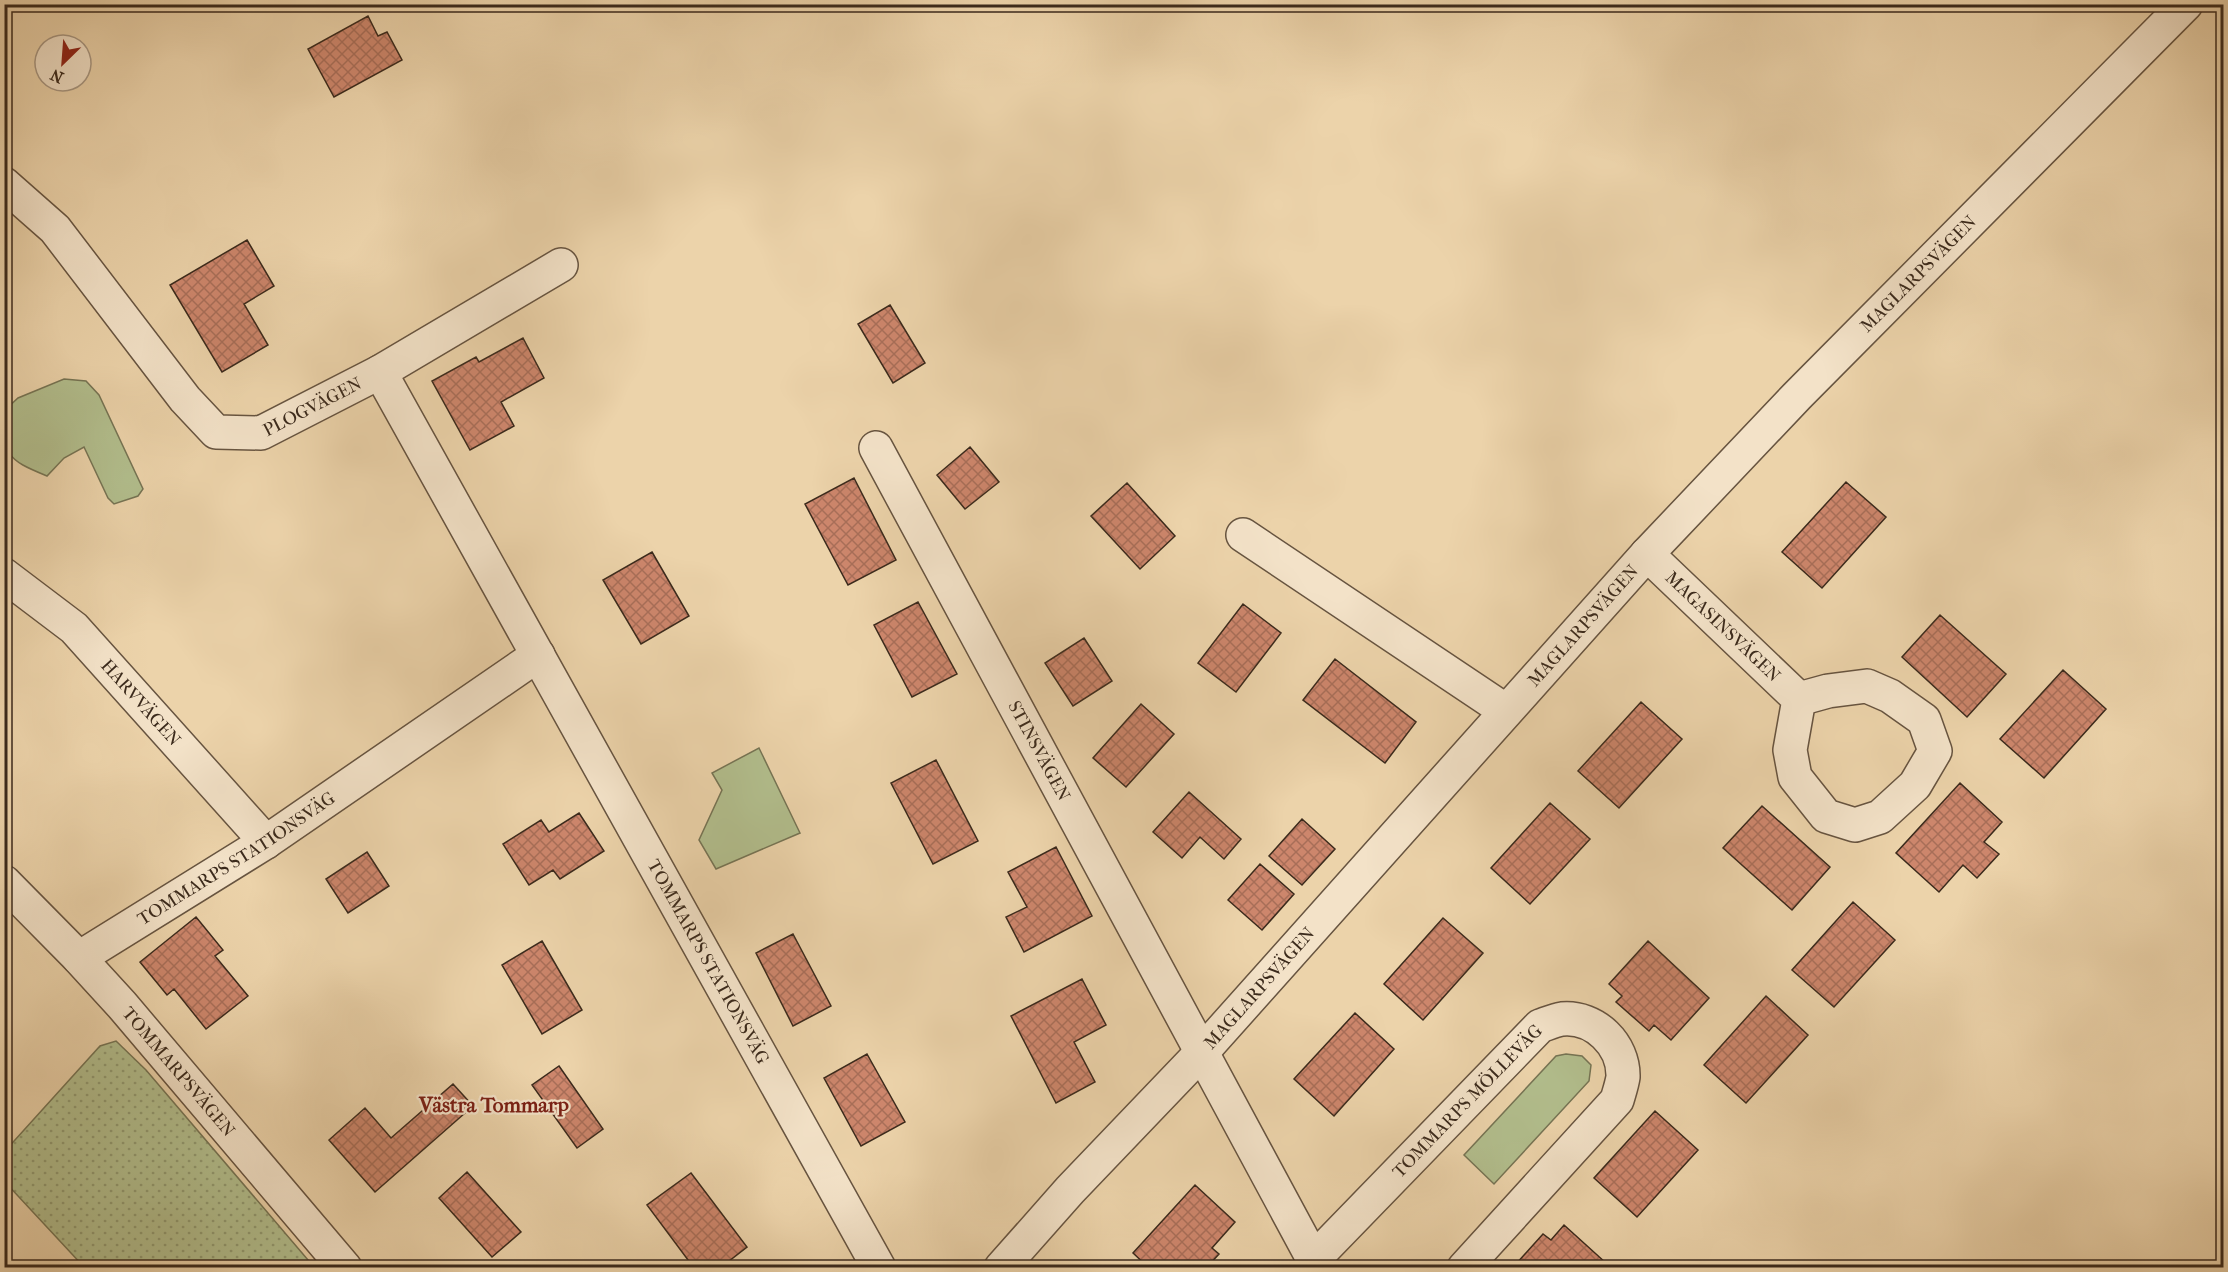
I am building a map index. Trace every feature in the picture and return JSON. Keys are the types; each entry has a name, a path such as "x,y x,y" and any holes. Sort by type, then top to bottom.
{"street":[{"name":"MAGLARPSVÄGEN","path":"1002,1268 1070,1190 1203,1051 1647,554 1797,396 2186,4"},
{"name":"PLOGVÄGEN","path":"4,184 55,229 185,399 216,432 261,433 380,372 561,265"},
{"name":"TOMMARPS STATIONSVÄG","path":"380,372 879,1268"},
{"name":"STINSVÄGEN","path":"876,448 1203,1051"},
{"path":"1243,535 1506,711"},
{"name":"MAGASINSVÄGEN","path":"1647,554 1798,699"},
{"name":"HARVVÄGEN","path":"4,575 74,628 266,842"},
{"name":"TOMMARPS STATIONSVÄG","path":"80,958 266,842 538,655"},
{"path":"1867,686 1890,696 1924,720 1935,751 1915,785 1880,817 1855,825 1826,816 1795,777 1790,750 1798,699 1867,686"},
{"name":"TOMMARPSVÄGEN","path":"4,882 80,958 122,1005 345,1268"},
{"name":"TOMMARPS MÖLLEVÄG","path":"1203,1051 1316,1263 1539,1026 1562,1019 1587,1023 1606,1034 1619,1051 1623,1077 1617,1100 1464,1268"}],"green space":[{"path":"64,379 86,381 99,395 143,489 138,496 114,504 108,498 84,447 64,458 47,476 23,465 10,454 5,437 5,410 18,398"},
{"path":"759,748 800,833 716,869 699,840 722,790 712,773"},
{"path":"116,1041 146,1070 314,1267 84,1267 5,1182 5,1151 100,1046"},
{"path":"1566,1054 1582,1056 1591,1065 1589,1081 1494,1184 1464,1155 1556,1056"}],"building":[{"path":"368,16 378,36 387,32 402,60 334,97 308,49"},
{"path":"247,240 274,286 244,304 268,345 222,372 170,285"},
{"path":"890,305 925,363 893,383 858,324"},
{"path":"523,338 544,378 501,402 514,426 470,450 432,381 476,357 479,362"},
{"path":"970,447 999,482 965,509 937,475"},
{"path":"854,478 896,560 848,585 805,504"},
{"path":"1846,482 1886,517 1822,588 1782,552"},
{"path":"1127,483 1175,536 1140,569 1091,516"},
{"path":"652,552 689,616 641,644 603,580"},
{"path":"918,602 957,674 912,697 874,625"},
{"path":"1243,604 1281,633 1236,692 1198,663"},
{"path":"1940,615 2006,674 1967,717 1902,657"},
{"path":"1084,638 1112,681 1073,706 1045,663"},
{"path":"1335,659 1416,722 1385,763 1303,700"},
{"path":"2063,670 2106,709 2044,778 2000,739"},
{"path":"1641,702 1682,739 1619,808 1578,771"},
{"path":"1141,704 1174,734 1126,787 1093,758"},
{"path":"936,760 978,841 933,864 891,783"},
{"path":"1960,783 2002,822 1984,842 1999,854 1977,878 1963,865 1939,892 1896,853"},
{"path":"1189,792 1241,839 1224,859 1200,837 1182,858 1153,832"},
{"path":"1550,803 1590,839 1530,904 1491,868"},
{"path":"1762,806 1830,867 1792,910 1723,848"},
{"path":"579,813 604,851 560,879 553,870 529,885 503,844 541,820 549,832"},
{"path":"1302,819 1335,849 1302,885 1269,856"},
{"path":"1056,847 1092,916 1024,952 1006,917 1027,907 1008,872"},
{"path":"367,852 389,886 348,913 326,879"},
{"path":"1260,864 1294,894 1262,930 1228,900"},
{"path":"1853,902 1895,940 1834,1007 1792,970"},
{"path":"196,917 223,950 215,956 248,996 206,1029 174,989 167,995 140,962"},
{"path":"1443,918 1483,953 1423,1020 1384,984"},
{"path":"793,934 831,1006 793,1026 756,953"},
{"path":"542,941 582,1010 542,1034 502,965"},
{"path":"1648,941 1709,998 1671,1040 1654,1025 1649,1031 1616,1002 1622,996 1609,984"},
{"path":"1082,979 1106,1025 1074,1042 1095,1082 1056,1103 1011,1016"},
{"path":"1766,996 1808,1035 1746,1103 1704,1065"},
{"path":"1355,1013 1394,1049 1334,1116 1294,1079"},
{"path":"867,1054 905,1122 861,1146 824,1078"},
{"path":"559,1066 603,1129 577,1148 532,1085"},
{"path":"453,1084 473,1106 375,1192 329,1140 365,1108 391,1138"},
{"path":"1655,1111 1698,1150 1637,1217 1594,1178"},
{"path":"467,1172 521,1232 492,1257 439,1198"},
{"path":"691,1173 747,1247 720,1268 694,1268 647,1205"},
{"path":"1195,1185 1235,1222 1212,1248 1219,1254 1206,1268 1149,1268 1133,1253"},
{"path":"1564,1225 1606,1263 1602,1268 1518,1268 1515,1265 1543,1234 1551,1240"}],"district":[{"name":"Västra Tommarp","path":"494,1105"}]}
